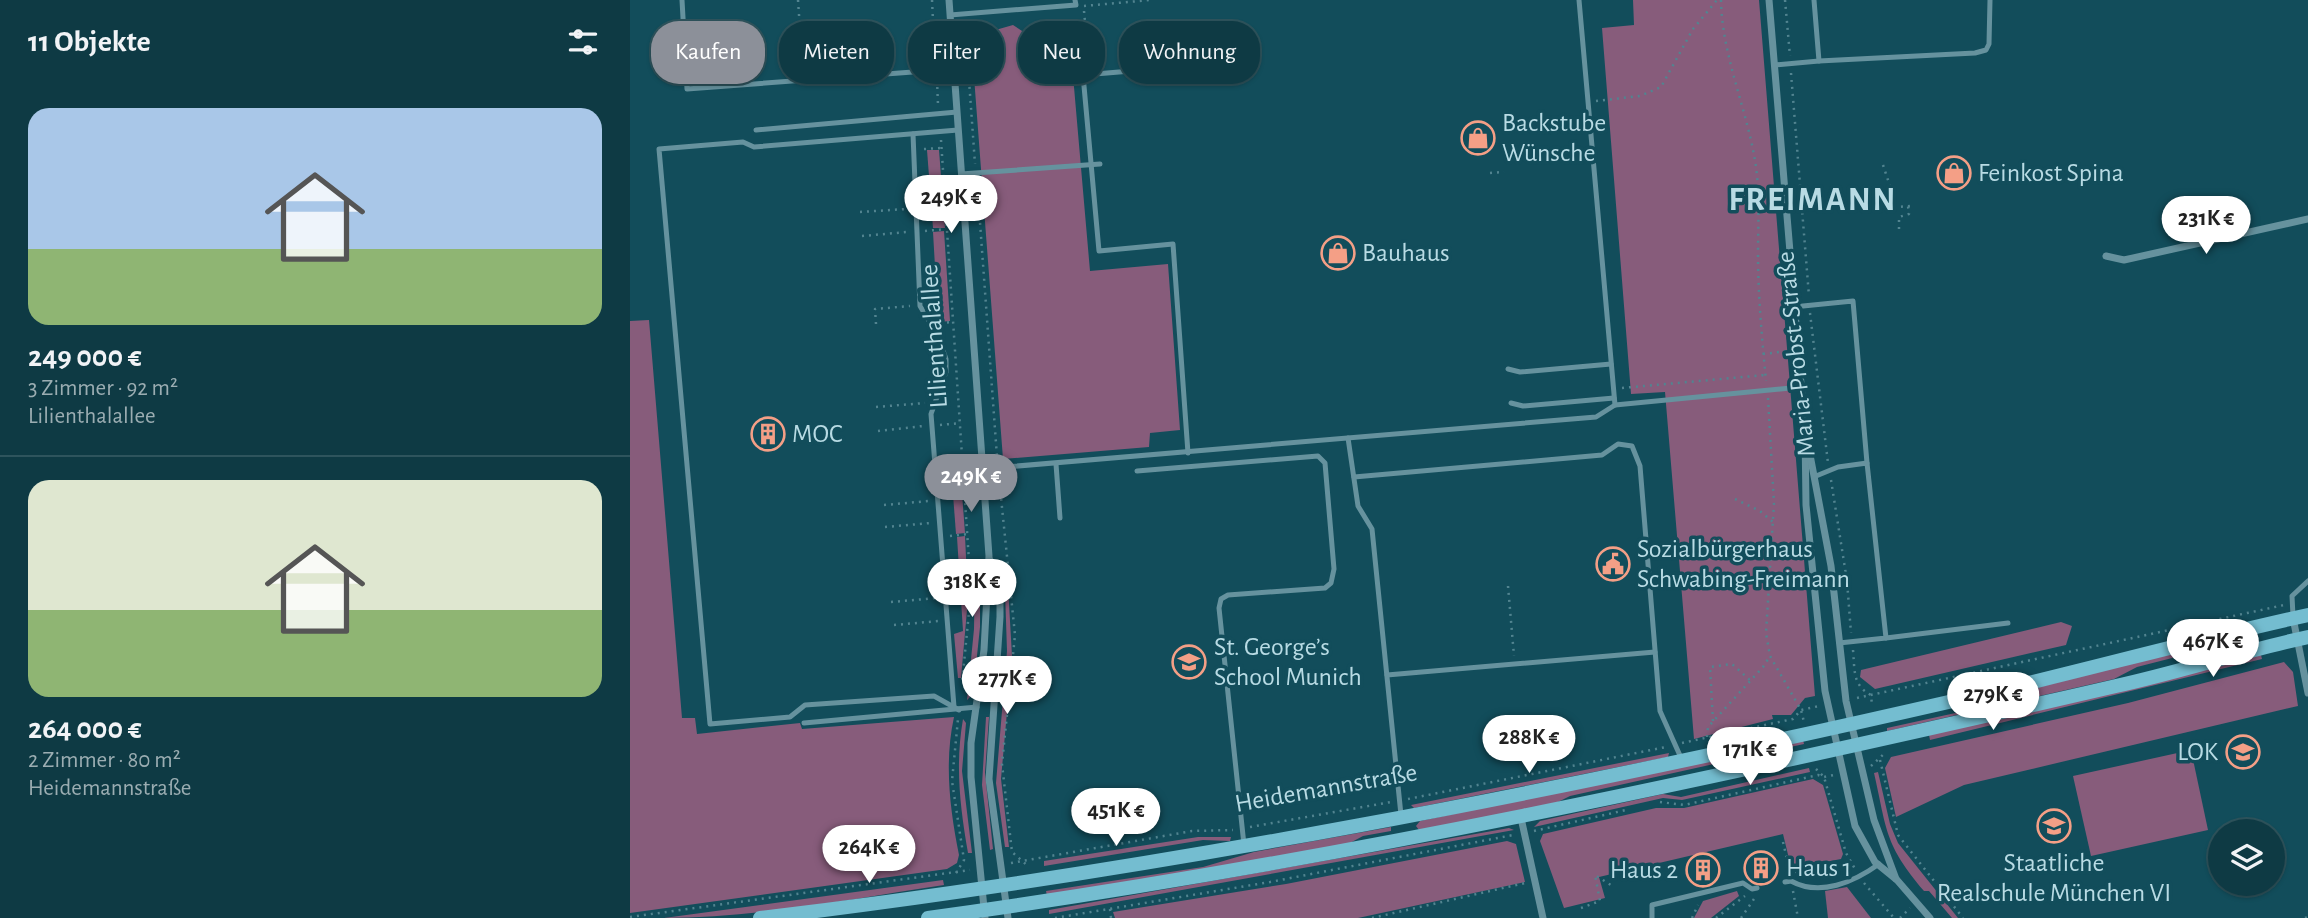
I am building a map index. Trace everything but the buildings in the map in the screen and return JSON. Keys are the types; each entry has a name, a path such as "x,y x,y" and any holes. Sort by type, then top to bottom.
{"main road":[{"name":"Heidemannstraße","path":"760,918 1004,884 1401,818 1850,723 2292,611 2308,615"},
{"path":"928,918 1007,913 1521,818 2121,685 2303,638"},
{"name":"Heidemannstraße","path":"1401,818 1405,840"}],"street":[{"name":"Lilienthalallee","path":"949,0 950,21"},
{"name":"Maria-Probst-Straße","path":"1769,0 1805,432 1804,479 1809,548 1827,705 1855,826 1879,864 1897,880"},
{"name":"Lilienthalallee","path":"954,84 989,556 984,650 971,777 985,914"},
{"path":"2106,256 2124,260 2308,219"},
{"name":"Maria-Probst-Straße","path":"1805,432 1832,566 1850,723 1874,820 1897,880"},
{"name":"Lilienthalallee","path":"989,556 996,576 1000,606 1000,646 989,779 1007,913"},
{"path":"2292,611 2303,638 2308,692"},
{"path":"977,707 993,708"},
{"path":"1521,818 1543,918"},
{"path":"1897,880 1930,918"}],"lane":[{"path":"682,0 687,89 908,72"},
{"path":"1579,0 1614,401"},
{"path":"1814,0 1819,61"},
{"path":"1774,65 1975,53 1986,50 1989,44 1990,0"},
{"path":"950,15 1076,2"},
{"path":"1084,84 1099,251 1173,244 1188,453"},
{"path":"756,130 957,112"},
{"path":"957,709 934,696 805,705 790,717 710,724 659,149 743,142 754,147 958,131"},
{"path":"913,134 920,306 938,336 946,359 941,388 933,402 932,425 947,621 957,709"},
{"path":"961,174 1100,164"},
{"path":"1793,307 1853,301 1886,638"},
{"path":"1508,369 1520,372 1611,364"},
{"path":"1511,403 1523,406 1614,401 1801,387"},
{"path":"981,469 1596,417 1614,401"},
{"path":"1348,438 1358,506 1373,529 1401,818"},
{"path":"1244,845 1219,608 1221,599 1228,595 1325,588 1331,583 1334,577 1325,463 1318,456 1317,441"},
{"path":"1354,477 1602,455 1618,444 1632,446 1640,466 1660,710 1682,760"},
{"path":"1188,453 1196,446"},
{"path":"1154,456 1156,470"},
{"path":"1137,471 1318,456"},
{"path":"1816,476 1829,470 1867,463"},
{"path":"1056,464 1060,518"},
{"path":"2292,611 2292,596 2308,581"},
{"path":"1839,643 2008,623"},
{"path":"1387,675 1655,652"},
{"path":"804,723 977,707"},
{"path":"1788,882 1803,888 1824,887 1860,878 1879,864"},
{"path":"1652,918 1652,905 1743,883 1755,889"}],"path":[{"path":"798,0 799,21"},
{"path":"932,0 933,21"},
{"path":"1076,2 1083,6 1150,0"},
{"path":"1588,102 1640,96 1661,87 1668,79 1693,29 1719,0"},
{"path":"1719,0 1724,34 1748,119 1761,214 1758,251 1760,320 1774,457 1766,633 1770,656 1801,710 1806,732"},
{"name":"Maria-Probst-Straße","path":"1785,0 1810,306 1829,470 1847,581 1856,682 1859,688 1871,695"},
{"path":"1083,6 1085,21"},
{"name":"Lilienthalallee","path":"964,14 998,468 1015,635 1002,764 1012,852 1022,861"},
{"path":"933,17 938,16"},
{"path":"937,84 939,114"},
{"name":"Lilienthalallee","path":"940,132 965,465 971,591 957,709 952,781 964,860 955,874"},
{"path":"913,150 942,148"},
{"path":"1883,164 1889,186"},
{"path":"1490,173 1504,172"},
{"path":"1887,208 1909,206 1909,214 1899,217 1899,229"},
{"path":"860,212 915,208"},
{"path":"862,236 947,229"},
{"path":"876,324 875,309 920,306"},
{"path":"1613,389 1765,375"},
{"path":"876,407 933,402"},
{"path":"878,430 961,423"},
{"path":"935,468 965,465"},
{"path":"1735,499 1760,511 1773,522"},
{"path":"884,505 937,500"},
{"path":"886,527 939,522"},
{"path":"940,536 968,534"},
{"path":"1508,586 1514,666"},
{"path":"891,602 945,597"},
{"path":"1846,701 2292,611"},
{"path":"894,625 947,621"},
{"path":"1707,738 1708,727 1751,681 1770,656"},
{"path":"1713,722 1710,667 1732,664 1751,681"},
{"name":"Heidemannstraße","path":"1000,865 1192,831 1242,829 1399,800 1676,745 1793,719 1801,710 1827,705"},
{"path":"1811,755 1827,789 1849,859 1860,878 1894,918"},
{"path":"1880,759 1898,835 1963,918"},
{"path":"1827,789 1833,787"},
{"path":"1783,842 1790,872 1788,882 1798,918"},
{"path":"1790,872 1843,863 1849,859"},
{"path":"630,917 955,874 982,868"},
{"path":"1581,908 1600,901 1595,875 1614,887"},
{"path":"1372,918 1535,881"},
{"path":"1716,918 1755,889"},
{"path":"1741,918 1754,899 1755,889"},
{"path":"1692,918 1704,892"},
{"path":"1110,909 1111,918"}],"shaded area":[{"path":"1633,0 1759,0 1815,696 1805,698 1791,715 1772,715 1773,719 1694,739 1665,392 1631,394 1602,28 1634,25"},
{"path":"1013,25 1018,28 1018,84 1074,84 1090,271 1168,264 1180,430 1150,433 1149,447 1003,459 975,84 1004,84 1004,28"},
{"path":"927,150 939,150 945,228 933,228"},
{"path":"944,231 950,321 939,322 928,306 926,287 936,284 933,232"},
{"path":"649,320 682,718 695,718 697,734 800,723 802,729 954,717 949,752 949,786 959,855 957,863 947,869 630,913 630,321"},
{"path":"960,467 965,533 956,534 951,468"},
{"path":"965,536 968,599 961,678 958,678 954,634 963,631 957,537"},
{"path":"975,564 980,568 980,627 973,694 967,700 974,629"},
{"path":"1008,586 1012,656 1001,779 1009,847 1005,847 996,783 1007,651 1005,591"},
{"path":"2061,622 2072,626 2066,645 1875,689 1860,677 1861,670"},
{"path":"2256,632 2258,636 2137,667 2114,679 1887,731 1887,728 2001,703 2027,690"},
{"path":"2261,655 2262,659 1930,740 1929,735"},
{"path":"2284,662 2293,672 2298,706 1964,785 1896,817 1885,768 1891,757 2128,703"},
{"path":"986,717 989,717 985,773 993,849 990,850 982,785"},
{"path":"963,719 966,723 962,771 972,853 968,853 960,786 959,753"},
{"path":"1803,740 1804,744 1570,796 1554,804 1419,830 1416,826 1420,821"},
{"path":"2191,750 2208,830 2091,856 2073,776"},
{"path":"1669,753 1668,757 1414,808 1411,805"},
{"path":"1809,768 1810,772 1682,800 1663,798 1534,827 1540,821 1663,794 1681,797"},
{"path":"1878,772 1890,824 1898,843 1958,918 1952,918 1929,891 1924,891 1901,861 1885,823 1874,773"},
{"path":"1813,779 1823,785 1843,854 1841,859 1791,867 1783,834 1599,877 1605,898 1564,908 1540,841 1543,834 1656,808 1684,808"},
{"path":"1391,827 1391,831 1363,836 1348,844 1047,896 1046,891 1203,867 1254,852"},
{"path":"1509,828 1514,830 1049,914 1049,910"},
{"path":"1198,837 1231,837 1230,841 1203,840 1044,866 1044,861"},
{"path":"1507,841 1516,844 1525,882 1358,918 1115,918 1113,912 1286,884"},
{"path":"943,880 944,885 804,907 734,915 664,918"},
{"path":"1847,887 1871,918 1828,918 1825,891"},
{"path":"1737,891 1739,896 1711,918 1694,918 1703,901"}],"place":[{"name":"Backstube Wünsche","path":"1478,138"},
{"name":"Feinkost Spina","path":"1954,173"},
{"name":"Bauhaus","path":"1338,253"},
{"name":"MOC","path":"768,434"},
{"name":"Sozialbürgerhaus Schwabing-Freimann","path":"1613,564"},
{"name":"St. George’s School Munich","path":"1189,662"},
{"name":"LOK","path":"2243,752"},
{"name":"Staatliche Realschule München VI","path":"2054,826"},
{"name":"Haus 1","path":"1761,868"},
{"name":"Haus 2","path":"1703,870"}],"district":[{"name":"FREIMANN","path":"1813,200"}]}
